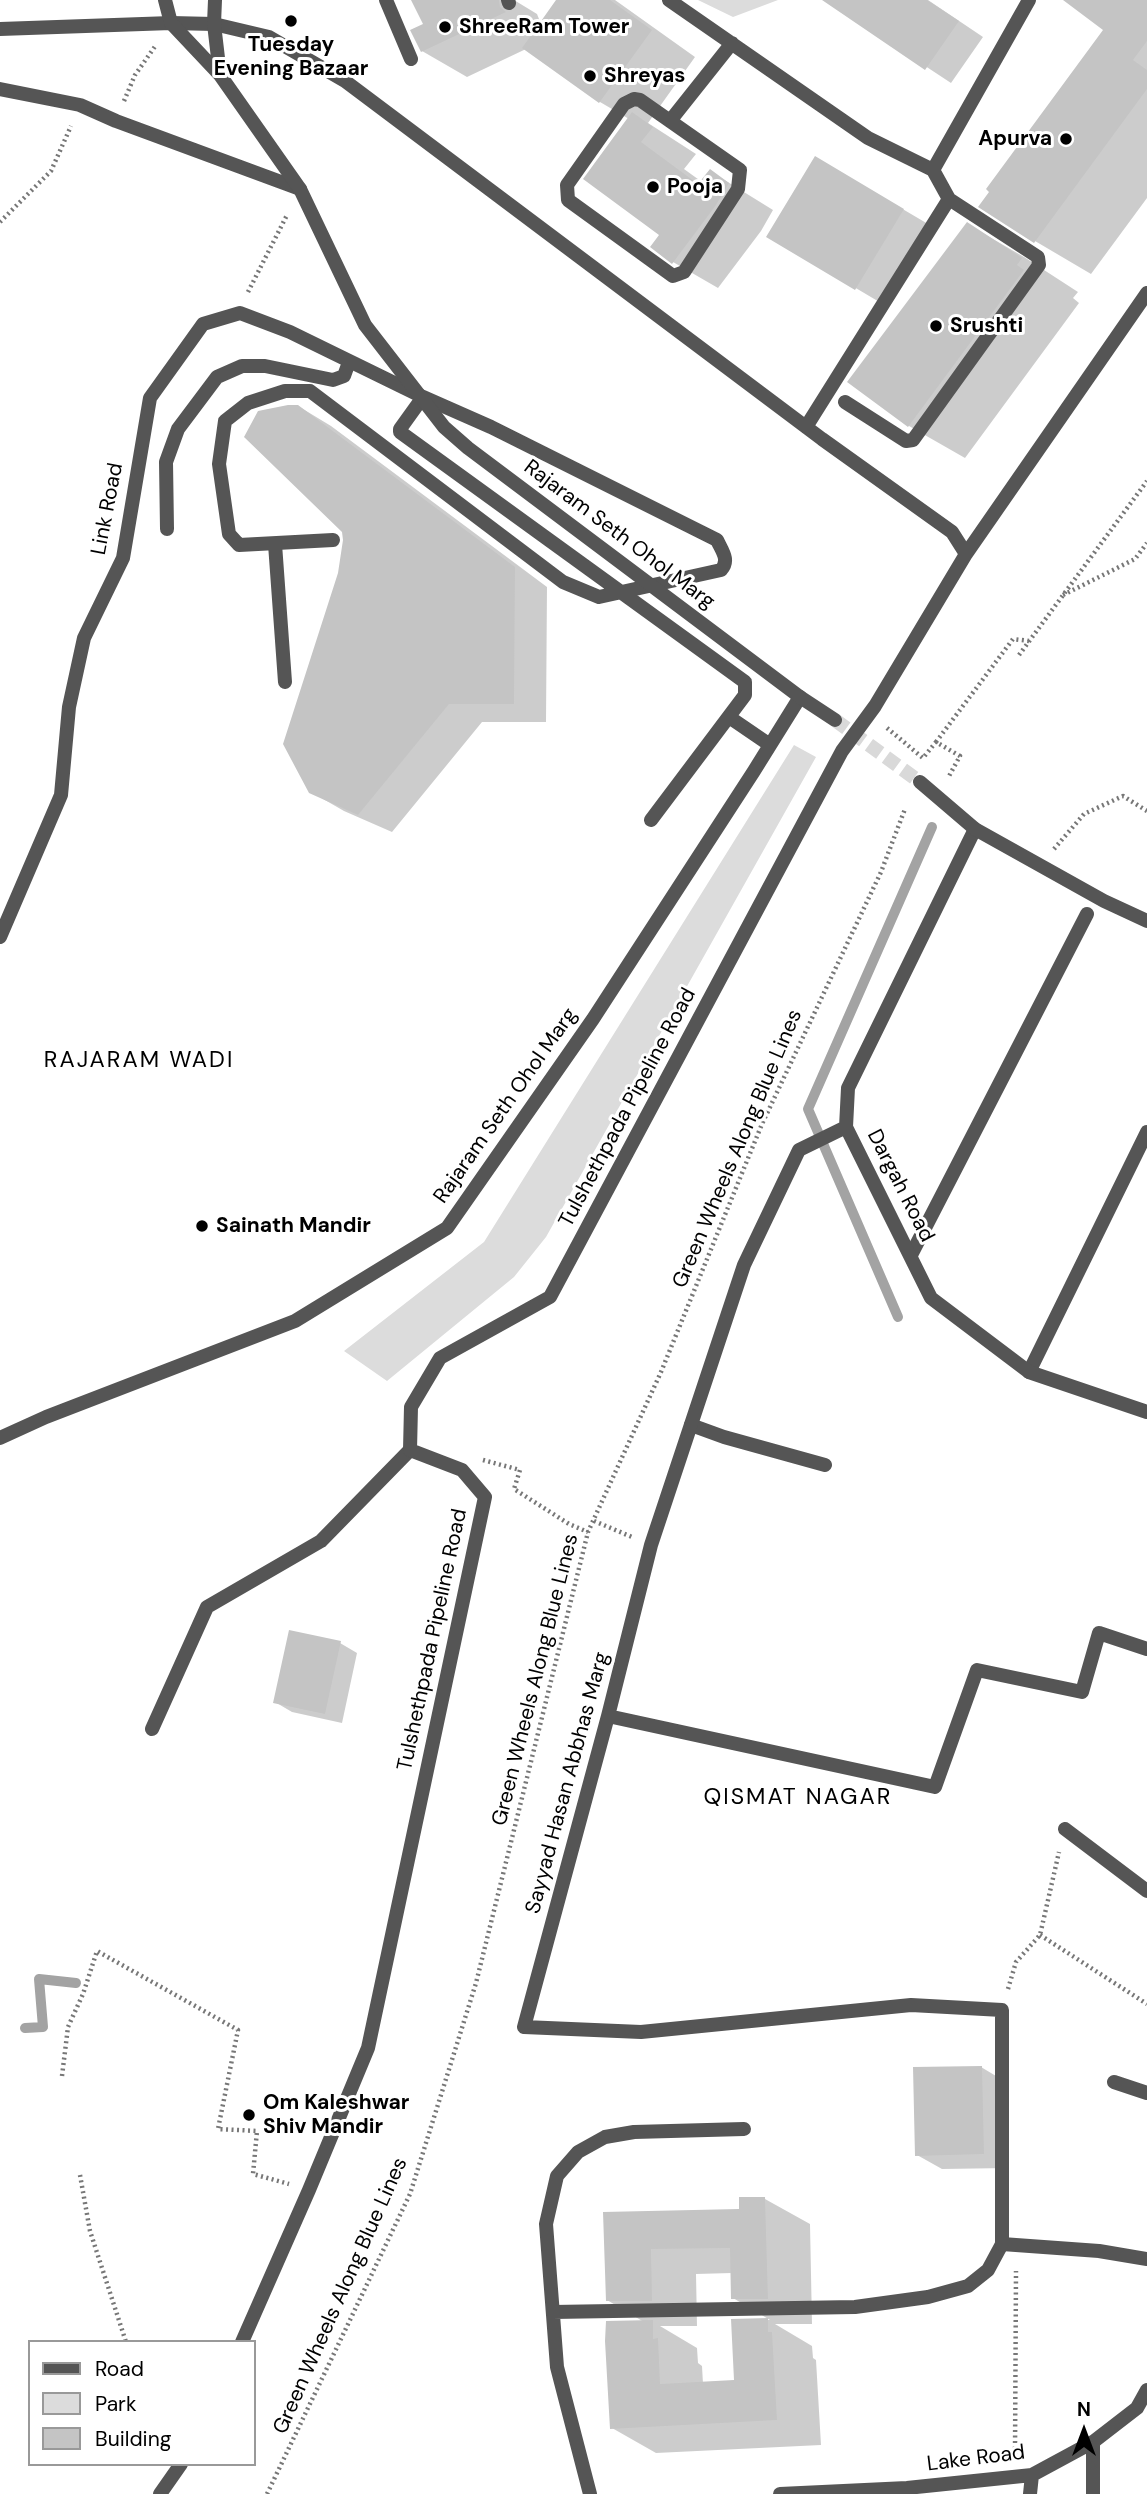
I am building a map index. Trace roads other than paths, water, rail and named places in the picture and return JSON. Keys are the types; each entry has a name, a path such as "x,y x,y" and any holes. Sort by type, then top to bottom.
{"street":[{"path":"165,0 171,23"},
{"path":"215,0 214,24 220,75"},
{"path":"386,0 411,59"},
{"path":"669,0 868,138 933,170 949,199 1038,257 1039,265 914,440 906,441 845,401"},
{"path":"933,170 1029,0"},
{"name":"Rajaram Seth Ohol Marg","path":"171,23 220,75 300,189 365,326 444,427 468,448 800,697 835,720"},
{"path":"0,29 214,24 269,37 345,81 806,427 952,532 966,554"},
{"path":"670,121 732,43"},
{"path":"0,89 80,105 116,121 300,189"},
{"path":"634,99 640,100 670,121 740,170 738,189 684,272 673,276 568,200 566,192 567,185 624,104 634,99"},
{"path":"806,427 949,199"},
{"name":"Tulshethpada Pipeline Road","path":"243,2340 368,2048 485,1497 462,1470 410,1450 411,1407 439,1358 550,1297 842,751 875,706 966,554 1147,293"},
{"name":"Link Road","path":"0,937 61,795 69,707 84,638 122,558 150,398 203,324 237,314 290,332 349,362"},
{"path":"167,530 166,462 178,429 217,377 242,366 254,366 333,380 344,376 349,362 423,397 400,432 740,678 746,686 744,695 729,717 651,820"},
{"name":"Rajaram Seth Ohol Marg","path":"275,544 239,545 229,534 219,464 225,421 248,402 285,391 310,391 563,582 600,597 721,570 726,565 717,540 491,427 423,397"},
{"path":"285,682 275,544 333,540"},
{"name":"Rajaram Seth Ohol Marg","path":"0,1438 46,1417 295,1321 447,1228 593,1019 800,697"},
{"path":"729,717 770,745"},
{"path":"920,782 975,830 1104,901 1147,920"},
{"name":"Dargah Road","path":"975,830 848,1087 839,1130 911,1255 931,1298 1029,1372 1147,1412"},
{"path":"911,1255 1087,914"},
{"name":"Sayyad Hasan Abbhas Marg","path":"839,1130 799,1150 744,1265 651,1545 524,2027 641,2032 911,2005 1002,2010 1009,2245"},
{"path":"1029,1372 1147,1132"},
{"path":"691,1425 825,1465"},
{"path":"152,1729 207,1607 321,1541 410,1450"},
{"path":"608,1716 935,1787 977,1670 1082,1692 1099,1633 1147,1649"},
{"path":"1065,1829 1147,1891"},
{"path":"1114,2082 1147,2093"},
{"path":"590,2494 557,2367 546,2224 557,2176 578,2152 605,2137 634,2132 744,2129"},
{"path":"553,2312 855,2307 928,2297 968,2286 988,2270 1009,2245 1099,2251 1147,2259"},
{"name":"Lake Road","path":"780,2494 907,2488 1032,2475 1093,2442 1137,2408 1147,2390"},
{"path":"1093,2442 1093,2494"},
{"path":"160,2494 180,2466"},
{"path":"1030,2494 1032,2475"}],"waterway":[{"path":"898,1317 808,1109 932,827"},
{"path":"25,2028 43,2027 39,1979 76,1983"}],"tunnel":[{"path":"835,720 920,782"}],"place":[{"name":"Tuesday Evening Bazaar","path":"291,21"},
{"name":"ShreeRam Tower","path":"445,27"},
{"name":"Shreyas","path":"590,76"},
{"name":"Apurva","path":"1066,139"},
{"name":"Pooja","path":"653,187"},
{"name":"Srushti","path":"936,326"},
{"name":"Sainath Mandir","path":"202,1226"},
{"name":"Om Kaleshwar Shiv Mandir","path":"249,2115"}],"district":[{"name":"RAJARAM WADI","path":"139,1061"},
{"name":"QISMAT NAGAR","path":"798,1798"}]}
